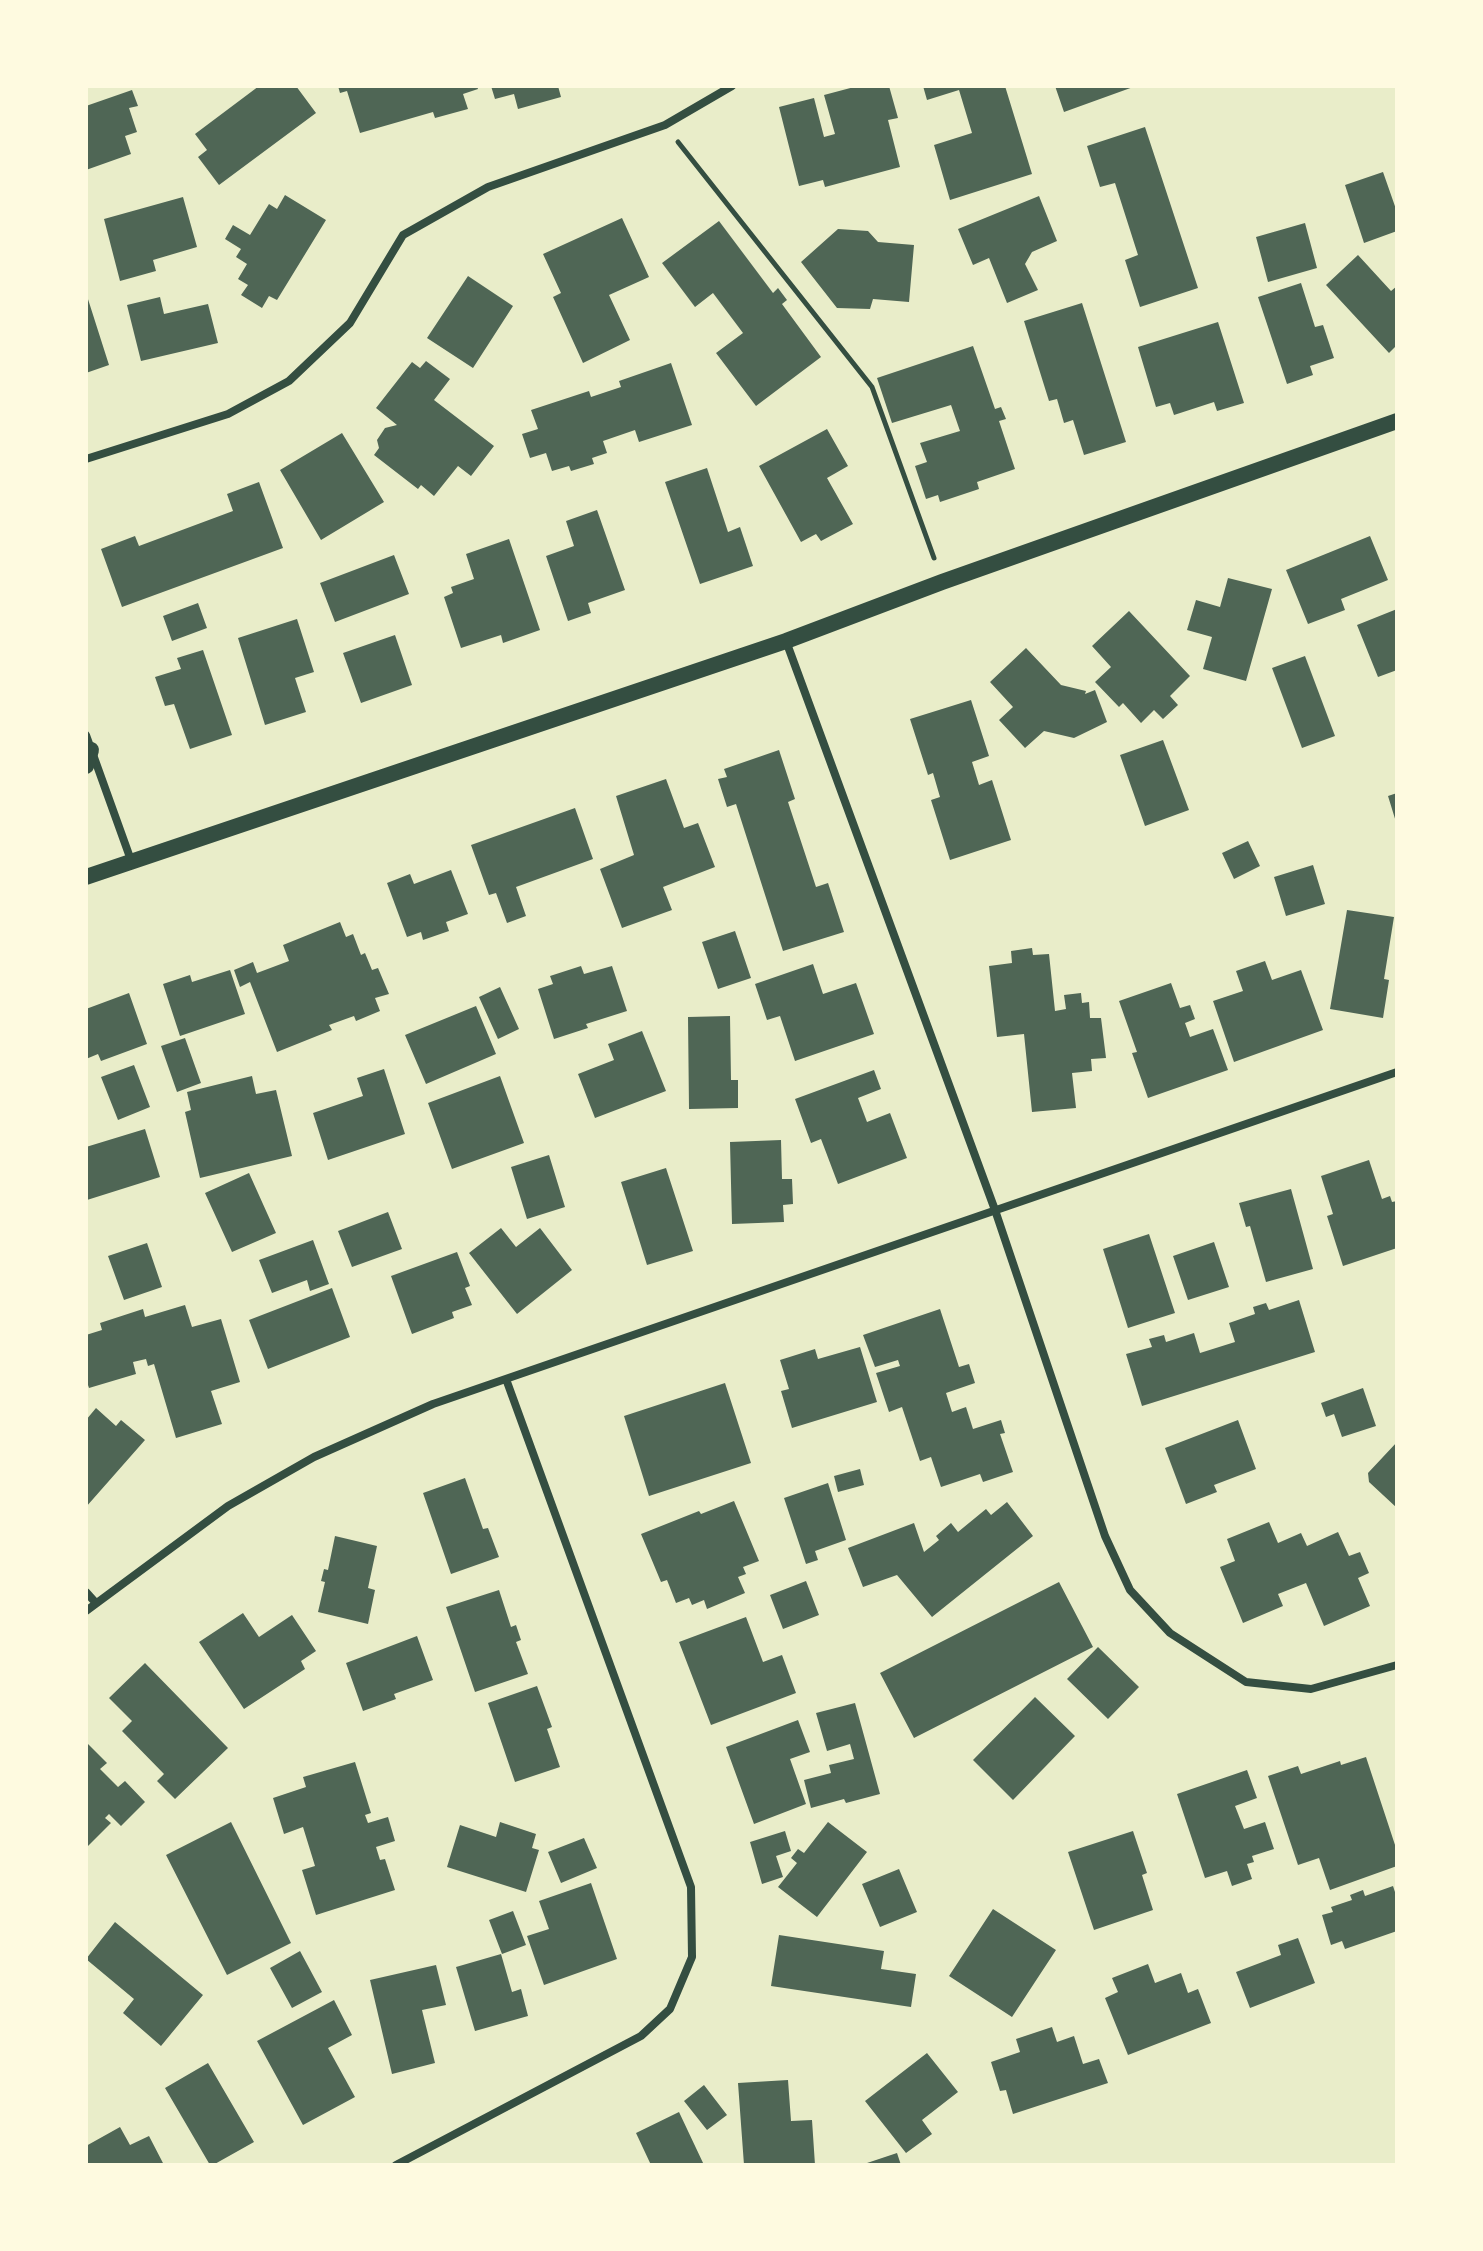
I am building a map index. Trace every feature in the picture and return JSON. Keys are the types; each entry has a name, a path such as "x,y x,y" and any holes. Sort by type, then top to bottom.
{"main road":[{"path":"86,877 786,641 942,582 1397,421"}],"street":[{"path":"86,459 228,414 289,381 350,323 403,235 488,187 665,125 732,86"},
{"path":"786,641 995,1210 1105,1536 1130,1590 1170,1633 1246,1682 1311,1689 1397,1665"},
{"path":"88,750 132,864"},
{"path":"86,1611 228,1506 314,1457 433,1404 1397,1072"},
{"path":"396,2165 641,2036 670,2009 692,1957 691,1887 506,1379"},
{"path":"86,1592 95,1602"}],"path":[{"path":"665,125 872,387 942,582"}],"building":[{"path":"259,86 296,86 316,113 219,185 198,157 207,150 195,134"},
{"path":"338,86 477,86 478,89 463,94 468,109 435,118 433,112 360,133 347,91 340,93"},
{"path":"491,86 558,86 561,97 518,109 514,94 495,99"},
{"path":"858,86 889,86 898,118 888,120 900,167 825,187 823,180 799,186 779,107 814,98 824,137 835,134 824,95"},
{"path":"923,86 1005,86 1032,174 950,200 934,145 972,133 959,90 927,100"},
{"path":"1055,86 1136,86 1064,112"},
{"path":"132,90 138,106 129,108 137,132 125,136 131,154 86,170 86,106"},
{"path":"1145,127 1198,288 1140,307 1125,260 1138,255 1115,183 1100,187 1087,146"},
{"path":"1383,172 1397,212 1397,231 1364,243 1345,185"},
{"path":"285,195 326,220 277,300 269,296 262,308 241,295 248,285 238,279 247,264 236,257 241,249 225,239 233,225 250,235 269,204 277,209"},
{"path":"1039,196 1057,241 1032,252 1025,264 1038,290 1007,303 989,258 973,265 958,229"},
{"path":"183,197 197,247 153,260 156,271 120,281 104,219"},
{"path":"622,218 649,277 609,295 630,340 583,363 553,297 561,293 543,254"},
{"path":"719,221 773,293 778,288 787,300 782,304 821,357 756,406 716,353 743,333 713,293 695,307 662,263"},
{"path":"1305,223 1317,268 1268,282 1256,237"},
{"path":"838,229 868,231 878,242 914,245 909,302 873,299 870,309 837,308 801,262"},
{"path":"1358,255 1391,291 1397,286 1397,345 1389,353 1326,285"},
{"path":"468,276 513,306 473,368 427,338"},
{"path":"1301,283 1315,327 1323,325 1334,358 1310,366 1313,375 1287,384 1258,297"},
{"path":"86,297 109,365 86,373"},
{"path":"160,297 164,314 208,304 218,343 141,361 127,305"},
{"path":"1082,303 1126,442 1084,455 1073,420 1064,423 1057,399 1049,401 1024,321"},
{"path":"1218,322 1244,403 1217,411 1214,402 1174,415 1170,403 1156,407 1138,347"},
{"path":"973,346 995,409 1001,407 1006,419 999,421 1015,469 977,482 979,489 940,502 938,495 926,499 915,466 927,462 920,443 960,431 951,405 892,423 877,378"},
{"path":"426,361 450,379 434,400 494,446 471,476 458,466 434,496 421,485 418,489 374,455 379,448 377,440 385,428 397,425 376,408 412,362 420,368"},
{"path":"671,363 692,425 639,442 635,430 603,441 607,453 592,458 594,464 571,471 569,466 552,471 546,453 530,458 522,434 538,429 531,410 589,391 591,397 621,387 619,381"},
{"path":"827,429 848,466 827,478 853,524 821,541 816,534 801,542 759,466"},
{"path":"342,433 384,502 321,540 280,470"},
{"path":"707,468 728,532 740,527 753,566 700,584 665,482"},
{"path":"259,482 283,548 122,607 101,549 135,536 139,546 233,511 227,494"},
{"path":"597,510 625,590 588,603 591,613 568,621 546,556 574,546 566,521"},
{"path":"1370,536 1388,580 1341,599 1345,610 1308,624 1286,570"},
{"path":"509,539 540,630 503,643 501,635 461,648 444,597 453,593 451,587 474,579 466,554"},
{"path":"394,555 409,594 335,622 320,583"},
{"path":"1228,578 1272,589 1246,681 1203,669 1212,637 1187,630 1196,600 1220,607"},
{"path":"198,603 207,628 172,641 163,616"},
{"path":"1397,609 1397,670 1378,677 1357,625"},
{"path":"1129,611 1190,676 1170,696 1178,705 1163,719 1154,710 1141,723 1123,703 1119,707 1095,682 1111,667 1092,646"},
{"path":"297,619 314,672 295,678 306,712 265,725 238,638"},
{"path":"395,635 412,685 361,703 343,653"},
{"path":"1026,648 1061,685 1086,691 1085,694 1095,690 1107,722 1074,738 1044,731 1025,748 999,720 1013,707 990,682"},
{"path":"203,650 232,735 190,749 174,704 165,706 155,677 181,669 177,658"},
{"path":"1305,656 1335,736 1302,748 1272,668"},
{"path":"971,700 989,756 972,762 979,785 992,780 1011,840 950,860 931,800 940,797 933,773 928,775 910,719"},
{"path":"1163,740 1189,810 1145,826 1120,755"},
{"path":"779,750 795,799 788,802 816,887 828,883 844,932 783,951 736,804 727,807 718,779 727,777 724,769"},
{"path":"666,779 684,828 698,823 715,867 663,887 672,910 622,928 600,869 634,855 616,796"},
{"path":"1397,793 1397,822 1396,822 1388,796"},
{"path":"575,808 593,859 516,887 526,916 507,923 496,893 489,895 471,845"},
{"path":"1248,841 1260,866 1234,879 1222,853"},
{"path":"1313,865 1325,904 1286,916 1274,877"},
{"path":"451,870 468,914 446,922 449,931 423,940 421,932 407,937 387,883 410,874 414,884"},
{"path":"1347,910 1394,917 1384,979 1389,980 1383,1018 1330,1009"},
{"path":"340,922 346,937 353,934 361,955 365,953 372,970 378,968 389,994 375,998 380,1011 356,1021 354,1016 329,1025 332,1030 277,1052 250,982 240,987 234,970 253,962 257,973 289,961 283,945"},
{"path":"735,931 751,978 718,989 702,942"},
{"path":"1032,948 1033,955 1049,954 1055,1011 1066,1009 1064,995 1081,993 1082,1003 1089,1002 1090,1018 1101,1018 1106,1058 1091,1059 1092,1071 1072,1073 1076,1108 1032,1112 1024,1034 997,1037 989,966 1012,963 1011,951"},
{"path":"1265,961 1272,980 1301,970 1323,1030 1234,1062 1213,1001 1243,991 1236,971"},
{"path":"813,964 823,994 856,983 874,1034 795,1061 780,1016 767,1020 755,984"},
{"path":"581,966 584,974 612,966 627,1011 586,1024 588,1028 554,1039 538,989 553,984 550,976"},
{"path":"230,970 245,1014 180,1036 163,984 190,975 192,982"},
{"path":"1171,983 1180,1008 1190,1005 1195,1019 1185,1023 1190,1037 1213,1029 1228,1070 1148,1098 1132,1053 1137,1052 1119,1001"},
{"path":"500,987 519,1029 498,1039 479,997"},
{"path":"129,993 147,1044 101,1061 98,1054 86,1059 86,1009"},
{"path":"476,1006 496,1054 426,1084 405,1035"},
{"path":"730,1016 731,1080 738,1080 738,1108 689,1109 688,1017"},
{"path":"642,1031 666,1091 595,1118 578,1074 614,1060 608,1044"},
{"path":"185,1038 201,1083 177,1092 161,1046"},
{"path":"134,1065 150,1107 118,1120 101,1077"},
{"path":"384,1069 405,1134 328,1160 313,1113 363,1096 357,1078"},
{"path":"874,1070 881,1089 858,1098 867,1122 890,1113 907,1158 838,1184 821,1139 811,1143 795,1099"},
{"path":"252,1076 256,1094 276,1090 292,1156 200,1178 185,1112 191,1110 187,1092"},
{"path":"500,1076 524,1143 452,1169 428,1103"},
{"path":"145,1129 160,1177 87,1200 86,1147"},
{"path":"781,1140 782,1179 792,1179 793,1204 783,1205 784,1222 732,1224 730,1142"},
{"path":"549,1155 565,1207 527,1219 511,1167"},
{"path":"1369,1160 1382,1199 1390,1196 1392,1202 1397,1201 1397,1248 1343,1266 1327,1216 1333,1214 1321,1176"},
{"path":"666,1168 693,1251 647,1265 621,1182"},
{"path":"249,1173 276,1233 232,1252 205,1193"},
{"path":"1291,1189 1313,1269 1266,1282 1250,1226 1246,1227 1239,1203"},
{"path":"388,1212 402,1249 352,1267 338,1231"},
{"path":"501,1228 516,1247 540,1228 572,1270 517,1314 469,1253"},
{"path":"1149,1234 1175,1313 1128,1328 1103,1249"},
{"path":"313,1240 329,1284 310,1291 307,1280 272,1293 259,1260"},
{"path":"1214,1242 1229,1287 1188,1300 1173,1256"},
{"path":"147,1243 162,1287 124,1300 108,1256"},
{"path":"457,1252 470,1286 465,1288 472,1305 452,1312 454,1318 412,1334 391,1276"},
{"path":"332,1288 350,1337 268,1369 249,1320"},
{"path":"1299,1300 1315,1352 1142,1406 1126,1354 1152,1347 1149,1339 1164,1335 1166,1342 1194,1333 1200,1353 1235,1342 1229,1323 1255,1314 1253,1307 1266,1303 1269,1310"},
{"path":"185,1305 192,1327 221,1319 240,1382 211,1391 222,1424 176,1438 154,1364 148,1366 146,1359 133,1362 136,1374 89,1388 86,1379 86,1335 102,1330 100,1323 143,1309 145,1317"},
{"path":"940,1309 959,1367 969,1364 975,1383 946,1393 952,1412 966,1407 973,1429 1001,1420 1005,1433 1000,1434 1013,1472 983,1482 980,1474 941,1487 931,1457 920,1461 902,1407 889,1412 876,1373 900,1366 898,1360 875,1367 863,1335"},
{"path":"860,1347 877,1402 792,1428 781,1391 789,1389 780,1360 815,1349 818,1359"},
{"path":"725,1383 751,1463 649,1496 624,1416"},
{"path":"1363,1388 1376,1426 1342,1437 1334,1414 1326,1417 1321,1403"},
{"path":"96,1408 116,1426 121,1420 145,1440 86,1507 86,1420"},
{"path":"1238,1420 1256,1469 1214,1485 1217,1492 1186,1504 1165,1448"},
{"path":"1397,1442 1397,1508 1369,1482 1368,1473"},
{"path":"860,1469 864,1485 838,1492 834,1476"},
{"path":"465,1478 483,1529 488,1528 499,1557 451,1574 423,1493"},
{"path":"828,1483 846,1540 815,1551 818,1560 806,1564 784,1498"},
{"path":"734,1501 759,1561 743,1567 746,1574 738,1577 745,1593 707,1609 704,1600 692,1605 689,1598 676,1603 667,1580 661,1582 641,1534"},
{"path":"1007,1502 1033,1536 932,1617 897,1575 863,1587 848,1548 914,1523 924,1552 939,1540 936,1536 951,1523 958,1532 986,1509 991,1515"},
{"path":"1269,1522 1278,1543 1301,1533 1307,1546 1338,1532 1349,1556 1360,1552 1369,1573 1358,1578 1370,1606 1324,1626 1306,1583 1278,1594 1283,1606 1243,1623 1220,1567 1235,1561 1227,1539"},
{"path":"335,1536 377,1546 368,1588 375,1590 368,1624 318,1612 325,1582 321,1581 324,1569 328,1570"},
{"path":"806,1581 819,1615 783,1629 770,1595"},
{"path":"1059,1582 1093,1647 914,1738 880,1673"},
{"path":"499,1590 511,1627 516,1625 521,1640 516,1642 528,1674 475,1692 446,1607"},
{"path":"243,1613 259,1637 292,1615 316,1651 301,1661 305,1669 244,1709 199,1642"},
{"path":"746,1617 763,1662 782,1655 796,1693 711,1725 679,1642"},
{"path":"417,1636 433,1680 394,1694 396,1699 363,1711 346,1663"},
{"path":"1098,1647 1139,1687 1108,1719 1067,1679"},
{"path":"145,1663 228,1748 175,1799 157,1781 164,1774 122,1731 132,1721 109,1698"},
{"path":"537,1686 552,1727 547,1729 560,1767 515,1782 488,1703"},
{"path":"1035,1697 1075,1736 1013,1800 973,1760"},
{"path":"855,1703 880,1794 811,1808 804,1780 831,1773 829,1765 854,1759 850,1744 827,1751 816,1713"},
{"path":"798,1720 810,1752 790,1759 806,1804 754,1824 726,1747"},
{"path":"86,1742 107,1763 100,1769 118,1787 125,1781 145,1802 121,1826 109,1814 105,1818 111,1823 86,1848"},
{"path":"1366,1757 1397,1851 1397,1866 1330,1890 1319,1858 1298,1865 1268,1776 1298,1766 1301,1774 1340,1761 1341,1765"},
{"path":"355,1762 371,1813 365,1815 368,1823 388,1817 395,1841 376,1847 380,1860 385,1859 395,1890 316,1915 302,1870 315,1866 303,1827 284,1834 273,1798 306,1787 303,1777"},
{"path":"1247,1770 1257,1798 1235,1806 1244,1829 1265,1822 1274,1849 1252,1856 1254,1862 1247,1864 1252,1879 1232,1886 1227,1871 1205,1878 1177,1794"},
{"path":"231,1822 291,1943 227,1975 166,1855"},
{"path":"500,1822 536,1834 532,1848 539,1850 526,1892 447,1867 460,1825 496,1837"},
{"path":"828,1822 867,1852 817,1917 778,1887 797,1863 791,1858 798,1849 804,1853"},
{"path":"785,1831 791,1851 776,1856 783,1877 762,1884 750,1842"},
{"path":"1133,1831 1147,1873 1142,1875 1153,1910 1094,1930 1068,1852"},
{"path":"584,1838 597,1868 561,1883 548,1852"},
{"path":"899,1869 917,1912 880,1927 862,1884"},
{"path":"591,1883 617,1959 544,1985 527,1936 549,1929 539,1901"},
{"path":"1393,1886 1397,1898 1397,1931 1345,1949 1342,1941 1331,1945 1322,1915 1333,1912 1331,1907 1352,1900 1350,1895 1363,1890 1365,1896"},
{"path":"993,1909 1056,1950 1012,2017 949,1976"},
{"path":"513,1911 526,1945 502,1954 489,1920"},
{"path":"115,1922 203,1995 161,2046 123,2013 134,1999 86,1959"},
{"path":"779,1935 884,1951 881,1969 916,1974 911,2007 771,1986"},
{"path":"1298,1938 1315,1983 1250,2008 1236,1972 1281,1955 1278,1945"},
{"path":"300,1951 322,1992 292,2008 270,1968"},
{"path":"501,1954 512,1992 521,1989 528,2016 475,2031 456,1967"},
{"path":"1148,1964 1155,1983 1181,1973 1188,1993 1198,1989 1211,2023 1128,2055 1105,1998 1118,1992 1112,1978"},
{"path":"436,1965 446,2005 422,2010 435,2063 392,2074 370,1980"},
{"path":"334,2000 352,2035 328,2048 355,2097 303,2125 257,2041"},
{"path":"1052,2027 1057,2042 1074,2036 1083,2064 1099,2059 1108,2083 1013,2114 1006,2090 1000,2091 991,2062 1020,2052 1016,2039"},
{"path":"927,2053 958,2092 922,2120 932,2134 906,2153 865,2101"},
{"path":"208,2063 254,2142 213,2165 210,2165 165,2088"},
{"path":"788,2080 791,2121 812,2120 815,2165 744,2165 738,2083"},
{"path":"704,2085 727,2115 707,2130 684,2101"},
{"path":"679,2112 704,2165 651,2165 636,2133"},
{"path":"120,2127 130,2145 149,2136 164,2165 86,2165 86,2146"},
{"path":"897,2153 901,2165 864,2165 864,2164"}]}
